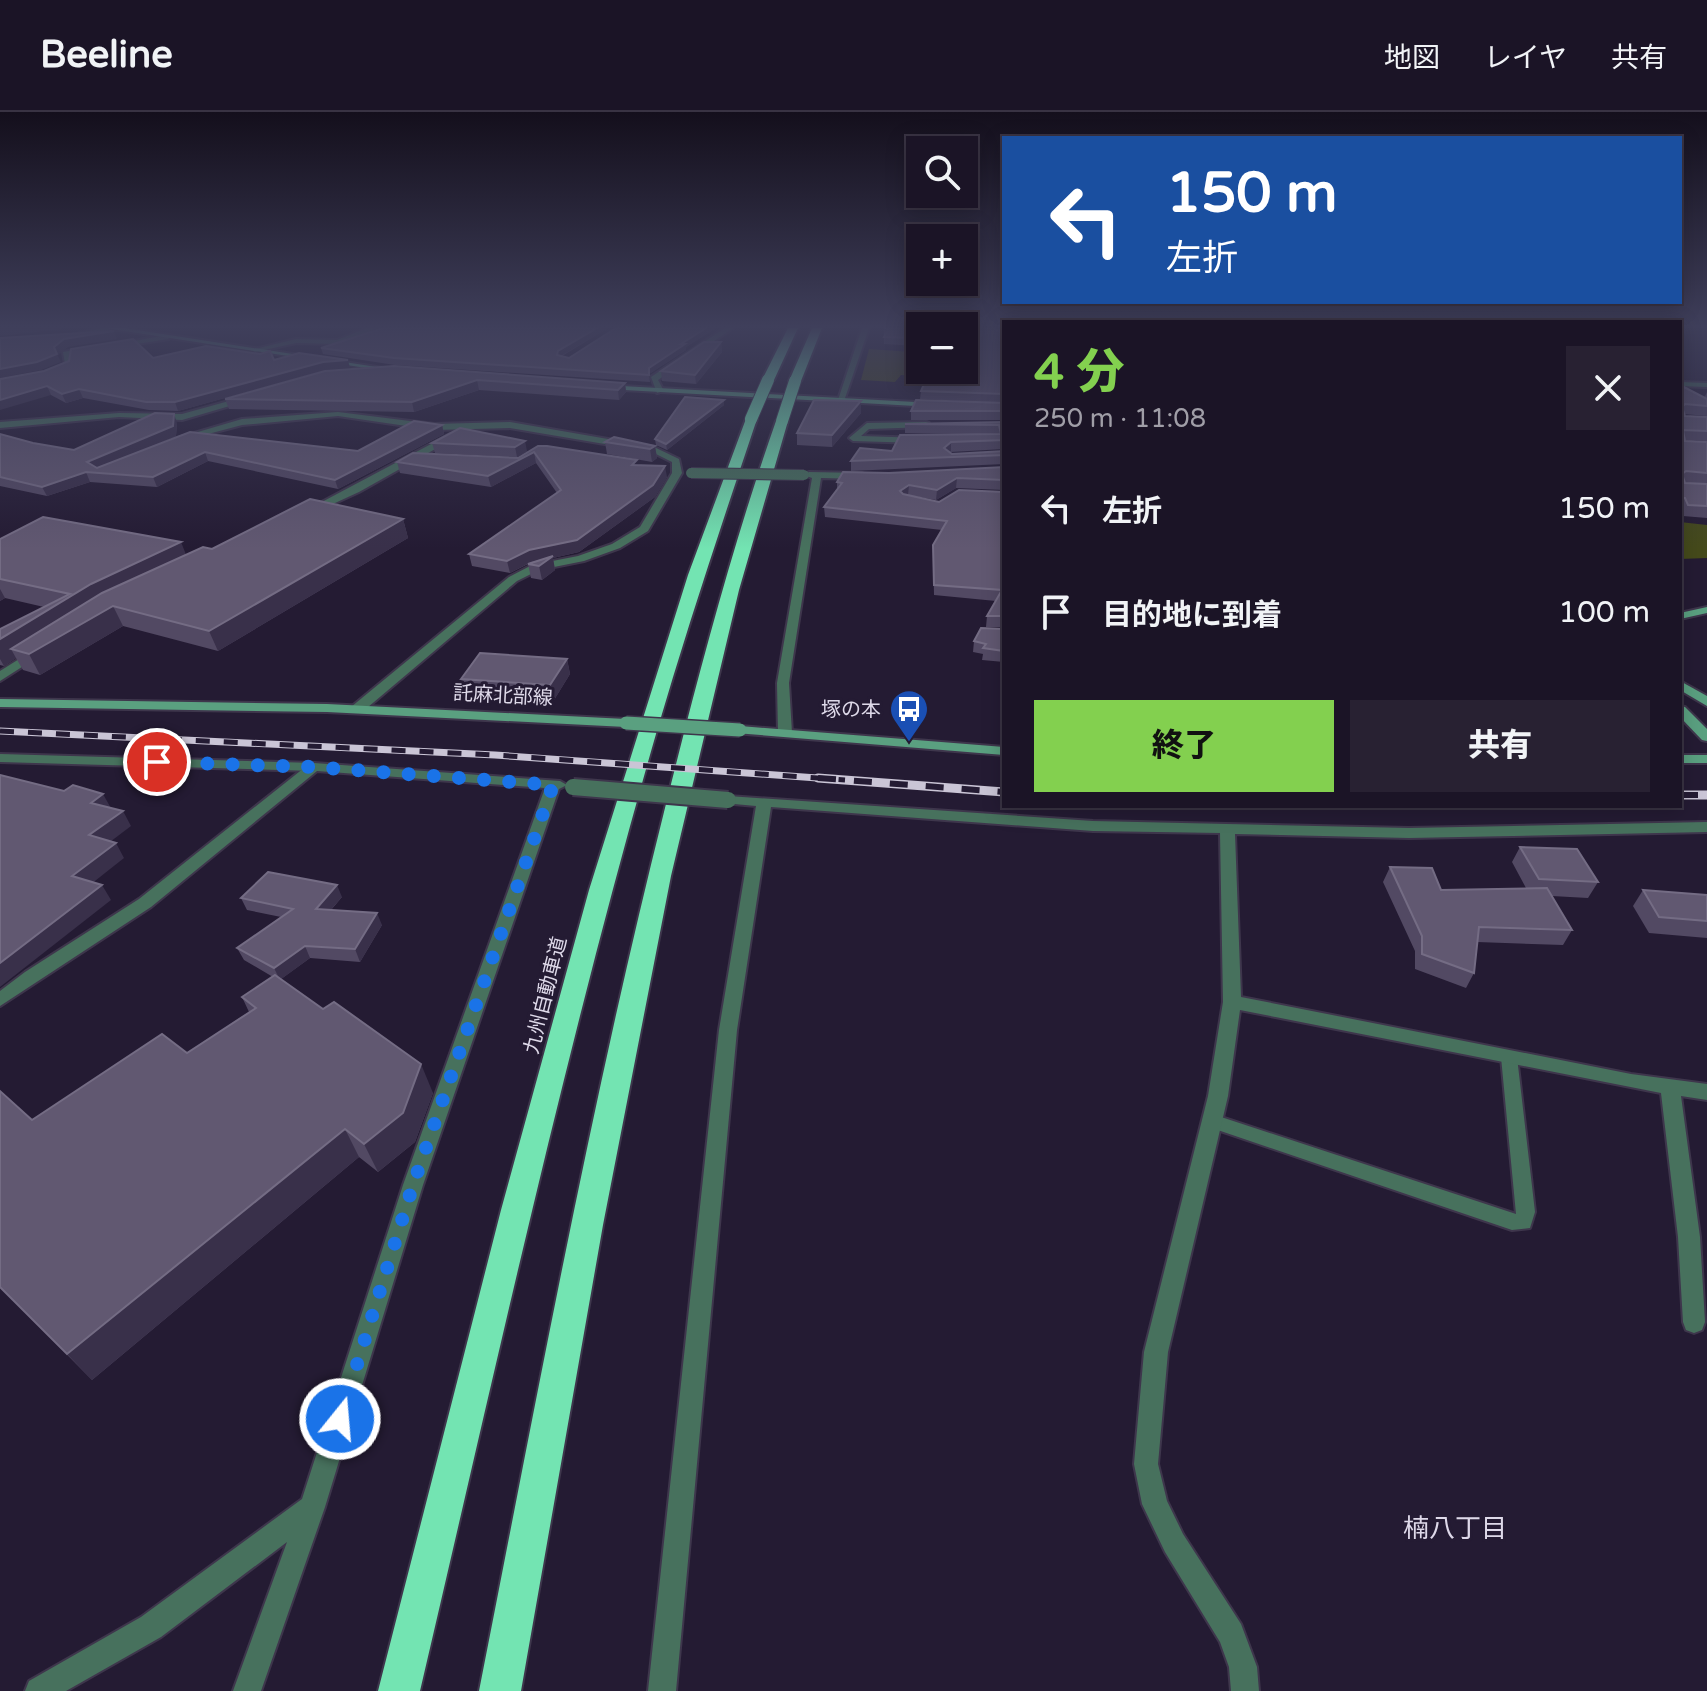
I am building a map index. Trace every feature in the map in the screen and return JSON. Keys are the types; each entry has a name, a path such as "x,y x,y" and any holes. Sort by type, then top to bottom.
{"highway":[{"name":"九州自動車道","path":"399,1691 591,920 670,654 759,402"},
{"path":"500,1691 646,926 709,672 764,474 788,402"}],"main road":[{"path":"858,402 944,405"},
{"path":"1682,616 1707,610"},
{"path":"1682,686 1707,702"},
{"name":"託麻北部線","path":"0,703 356,710 740,730 1002,751"},
{"path":"1682,712 1707,737"},
{"path":"1682,759 1707,759"}],"street":[{"path":"0,425 119,415 182,417 234,402"},
{"path":"165,444 242,422 338,414 434,427 510,425 654,450 676,461 677,473 644,529 616,546 580,559 536,567 513,579 356,710"},
{"path":"930,425 867,426 853,438 932,440"},
{"path":"293,519 467,428"},
{"path":"414,458 430,459"},
{"path":"662,471 874,476"},
{"path":"785,733 783,683 817,475"},
{"path":"0,677 41,649"},
{"path":"0,758 314,767 1093,826 1409,833 1707,827"},
{"path":"0,1000 31,976 145,903 314,767"},
{"path":"247,1691 312,1507 413,1185 563,786"},
{"path":"662,1691 728,1030 764,803"},
{"path":"1227,828 1232,1002 1212,1121 1156,1352 1146,1464 1155,1504 1174,1543 1231,1634 1243,1667 1245,1691"},
{"path":"1232,1002 1631,1081 1707,1092"},
{"path":"1670,1085 1698,1240 1694,1322"},
{"path":"39,1691 151,1627 312,1507"}],"lane":[{"path":"1212,1121 1512,1222 1523,1222 1526,1212 1509,1057"}],"green space":[{"path":"1682,522 1707,525 1707,558 1682,559"}],"building":[{"path":"682,402 722,402 666,444 655,439"},
{"path":"813,402 860,402 832,435 797,433"},
{"path":"915,402 1002,403 1002,411 911,411"},
{"path":"1682,402 1707,402 1707,406 1685,404 1682,407"},
{"path":"1682,407 1685,416 1707,417 1707,431 1683,430 1685,441 1707,442 1707,473 1686,471 1682,474"},
{"path":"155,413 174,414 173,426 87,462 97,468 190,432 358,451 414,421 442,425 335,480 205,452 153,477 86,472 42,487 0,477 0,434 74,450"},
{"path":"1002,422 1002,440 951,442 944,448 952,454 1002,451 1002,455 851,461 860,448 892,451 900,435 1001,434 999,425 905,424"},
{"path":"460,428 525,441 515,447 432,443"},
{"path":"614,437 655,446 650,449 605,442"},
{"path":"538,446 637,460 632,465 665,466 653,485 577,540 529,550 507,561 469,554 561,490 534,452 488,476 397,462 413,453 518,458"},
{"path":"1002,467 1002,480 957,478 937,490 909,485 900,491 939,502 959,490 1002,492 1002,590 934,585 933,545 947,521 824,507 842,483 837,482 843,472 889,473"},
{"path":"1682,474 1685,483 1707,484 1707,506 1688,505 1682,498"},
{"path":"310,499 403,519 209,631 113,606 29,654 11,649 102,593 203,547 212,549"},
{"path":"43,517 181,542 91,584 0,639 0,629 70,594 0,579 0,539"},
{"path":"553,556 539,566 528,564"},
{"path":"1002,590 1002,616 987,616"},
{"path":"981,628 1002,629 1002,651 983,648 986,644 974,641"},
{"path":"480,653 567,659 550,685 461,679"},
{"path":"0,775 64,791 73,785 103,794 91,803 123,811 89,835 116,843 72,876 102,885 0,963"},
{"path":"1520,847 1577,849 1598,882 1539,879"},
{"path":"1390,867 1432,868 1441,890 1547,888 1572,930 1479,927 1474,973 1422,954 1422,936"},
{"path":"268,872 337,885 316,909 377,913 355,949 305,946 274,968 237,948 293,909 241,898"},
{"path":"1643,890 1707,895 1707,921 1659,917"},
{"path":"275,975 323,1009 334,1002 421,1064 403,1113 364,1144 345,1129 67,1354 0,1287 0,1091 32,1120 162,1034 187,1053 256,1008 242,997"}],"railway":[{"path":"0,731 495,755 837,779"},
{"path":"818,778 837,779"},
{"path":"837,779 845,780"},
{"path":"837,779 1002,792"},
{"path":"1682,795 1707,795"}],"place":[{"name":"塚の本","path":"909,743"}],"district":[{"name":"楠八丁目","path":"1455,1528"}],"route":[{"path":"157,762 314,767 553,785 413,1185 340,1419"}]}
